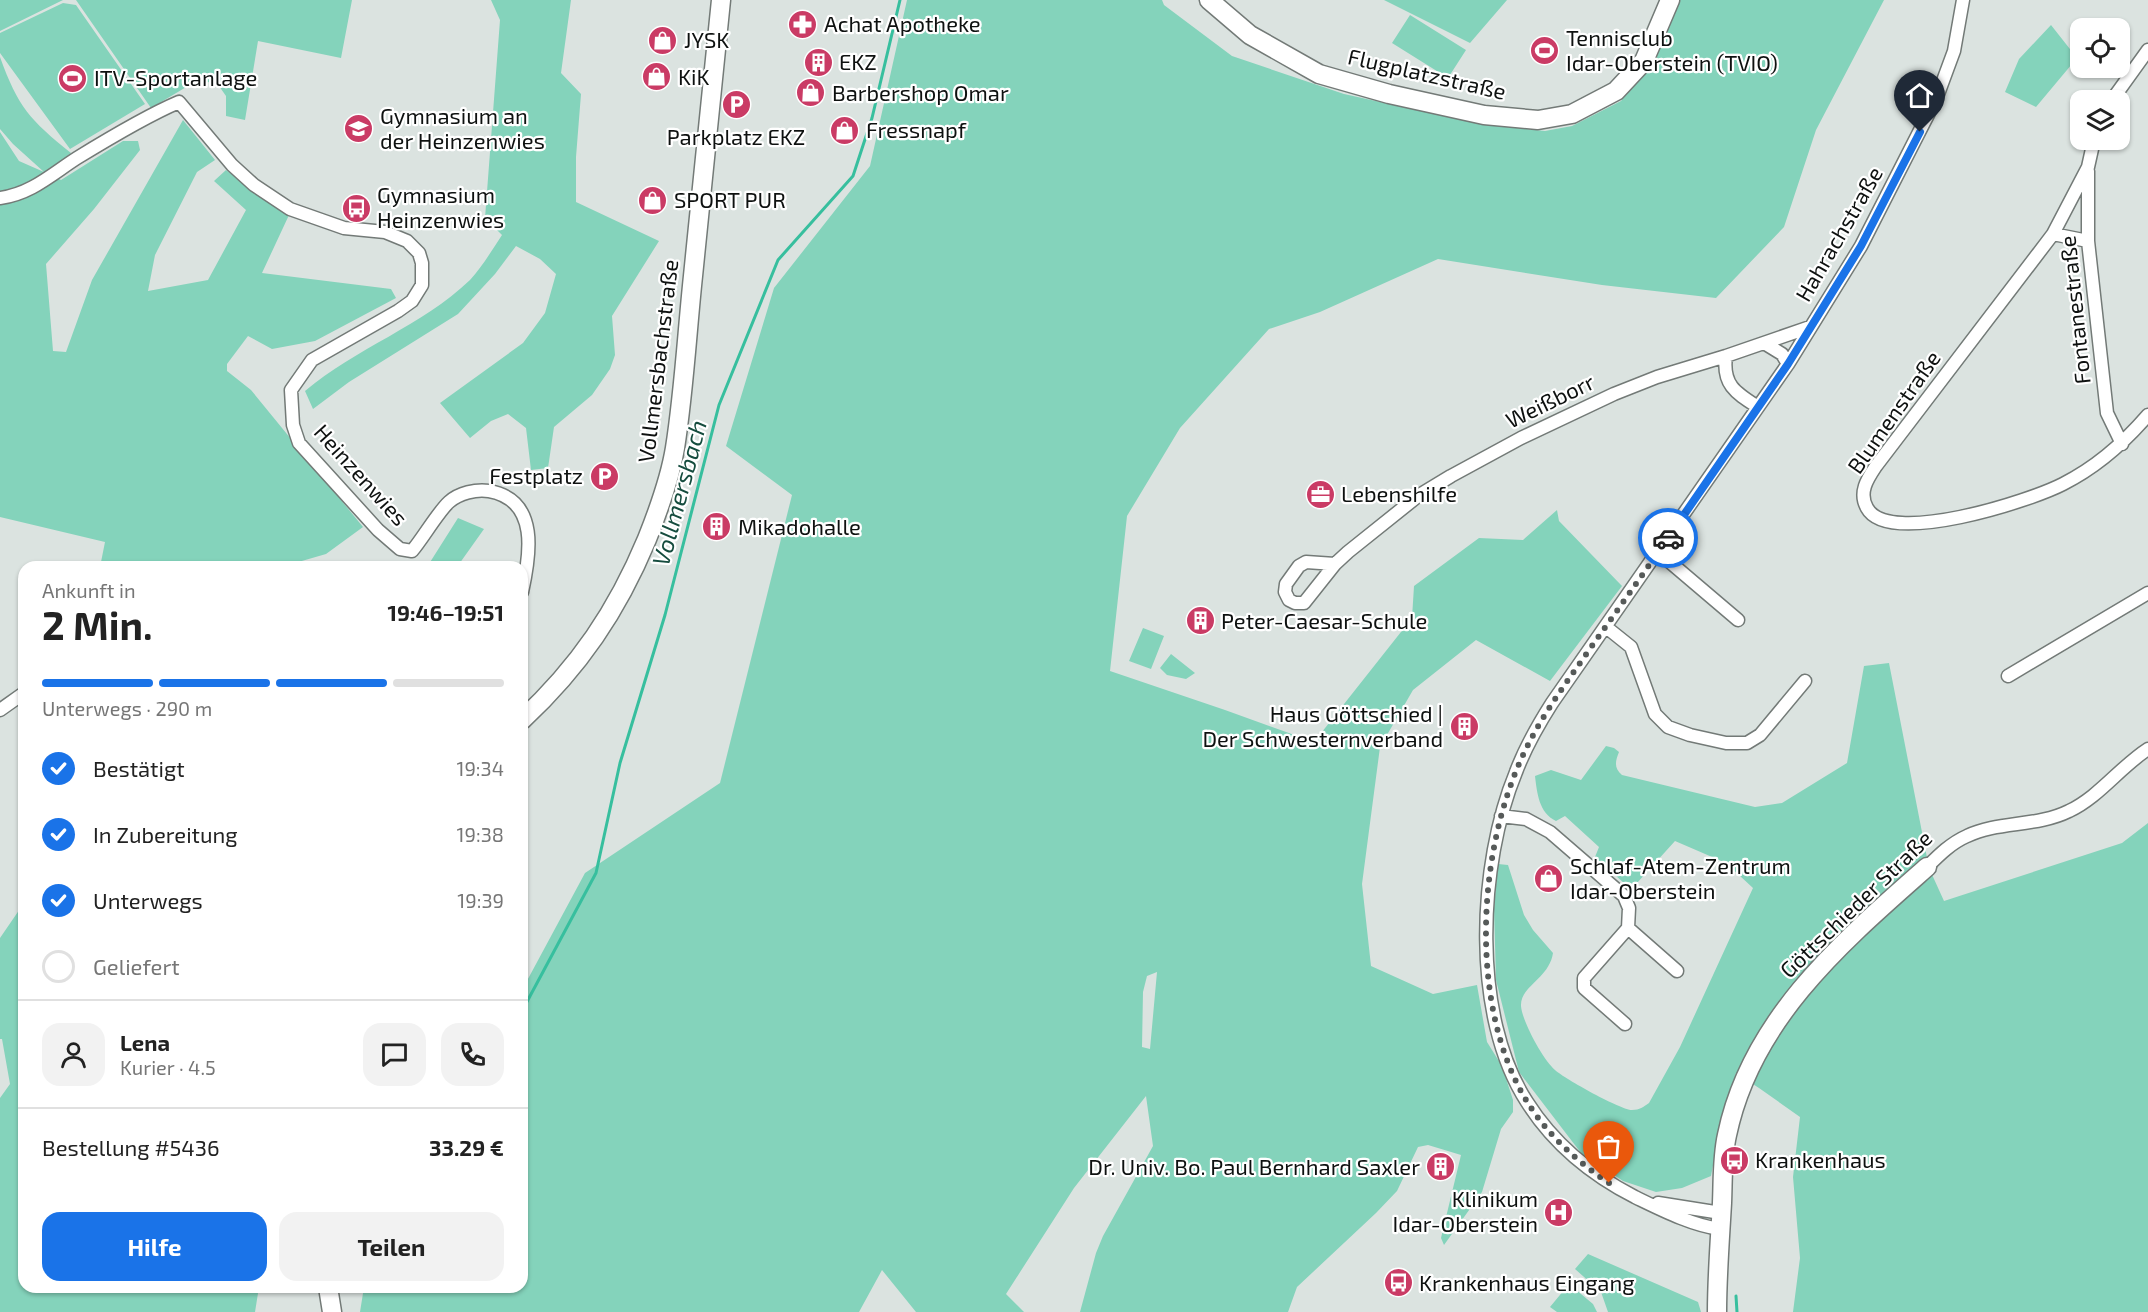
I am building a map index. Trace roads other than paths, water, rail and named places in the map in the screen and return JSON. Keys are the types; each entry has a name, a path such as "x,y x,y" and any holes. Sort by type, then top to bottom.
{"street":[{"name":"Vollmersbachstraße","path":"528,715 571,669 612,611 628,583 645,543 669,475 680,406 721,0"},
{"name":"Flugplatzstraße","path":"1209,0 1250,35 1319,74 1389,94 1484,115 1538,120 1572,114 1616,91 1644,62 1670,0"},
{"name":"Hahrachstraße","path":"1758,406 1788,364 1861,246 1937,97 1954,51 1963,0"},
{"path":"2119,90 2148,50"},
{"name":"Heinzenwies","path":"0,198 24,192 39,185 77,158 179,102 232,165 254,185 290,209 344,228 385,232 407,241 419,253 422,263 422,285 412,301 398,311 312,360 291,390 293,425 299,443 378,530 400,549 412,550 449,502 464,493 482,490 509,500 524,517 530,544 527,561"},
{"name":"Blumenstraße","path":"2092,150 2088,167 2053,234 1876,466 1865,485 1863,499 1866,506 1879,520 1895,523 1939,520 2009,506 2079,476 2122,444 2148,415"},
{"name":"Fontanestraße","path":"2088,167 2088,241 2107,413 2122,444"},
{"path":"2053,234 2088,241"},
{"name":"Weißborr","path":"1335,564 1418,496 1511,444 1614,394 1658,376 1726,356 1810,327"},
{"path":"1764,343 1782,354 1788,364"},
{"path":"1721,1221 1701,1225 1642,1200 1593,1172 1567,1150 1527,1102 1509,1066 1490,991 1487,957 1487,892 1501,816 1515,772 1537,728 1758,406 1732,388 1726,377 1726,356"},
{"path":"1658,552 1738,620"},
{"path":"2008,676 2148,593"},
{"path":"1606,627 1631,647 1655,714 1668,727 1690,735 1726,743 1747,743 1760,735 1805,681"},
{"path":"0,710 18,697"},
{"name":"Göttschieder Straße","path":"1717,1312 1726,1137 1738,1093 1758,1048 1786,1007 1805,984 1873,915 1943,852 1968,836 2053,817 2072,810 2148,749"},
{"path":"1501,816 1526,819 1550,832 1624,896 1629,908 1628,928 1584,978 1584,988 1625,1024"},
{"path":"1628,928 1677,971"},
{"path":"329,1293 332,1312"}],"waterway":[{"name":"Vollmersbach","path":"528,1000 596,873 620,763 665,615 719,405 778,260 853,176 872,118 900,0"},
{"path":"1736,1296 1737,1312"}],"place":[{"name":"Achat Apotheke","path":"803,24"},
{"name":"JYSK","path":"663,40"},
{"name":"Tennisclub Idar-Oberstein (TVIO)","path":"1545,51"},
{"name":"EKZ","path":"818,62"},
{"name":"KiK","path":"657,77"},
{"name":"ITV-Sportanlage","path":"73,78"},
{"name":"Barbershop Omar","path":"811,93"},
{"name":"Parkplatz EKZ","path":"736,105"},
{"name":"Gymnasium an der Heinzenwies","path":"359,129"},
{"name":"Fressnapf","path":"845,130"},
{"name":"SPORT PUR","path":"653,200"},
{"name":"Gymnasium Heinzenwies","path":"356,208"},
{"name":"Festplatz","path":"604,476"},
{"name":"Lebenshilfe","path":"1320,494"},
{"name":"Mikadohalle","path":"717,527"},
{"name":"Peter-Caesar-Schule","path":"1200,621"},
{"name":"Haus Göttschied | Der Schwesternverband","path":"1464,727"},
{"name":"Schlaf-Atem-Zentrum Idar-Oberstein","path":"1549,879"},
{"name":"Krankenhaus","path":"1734,1160"},
{"name":"Dr. Univ. Bo. Paul Bernhard Saxler","path":"1441,1167"},
{"name":"Klinikum Idar-Oberstein","path":"1559,1212"},
{"name":"Krankenhaus Eingang","path":"1398,1283"}]}
